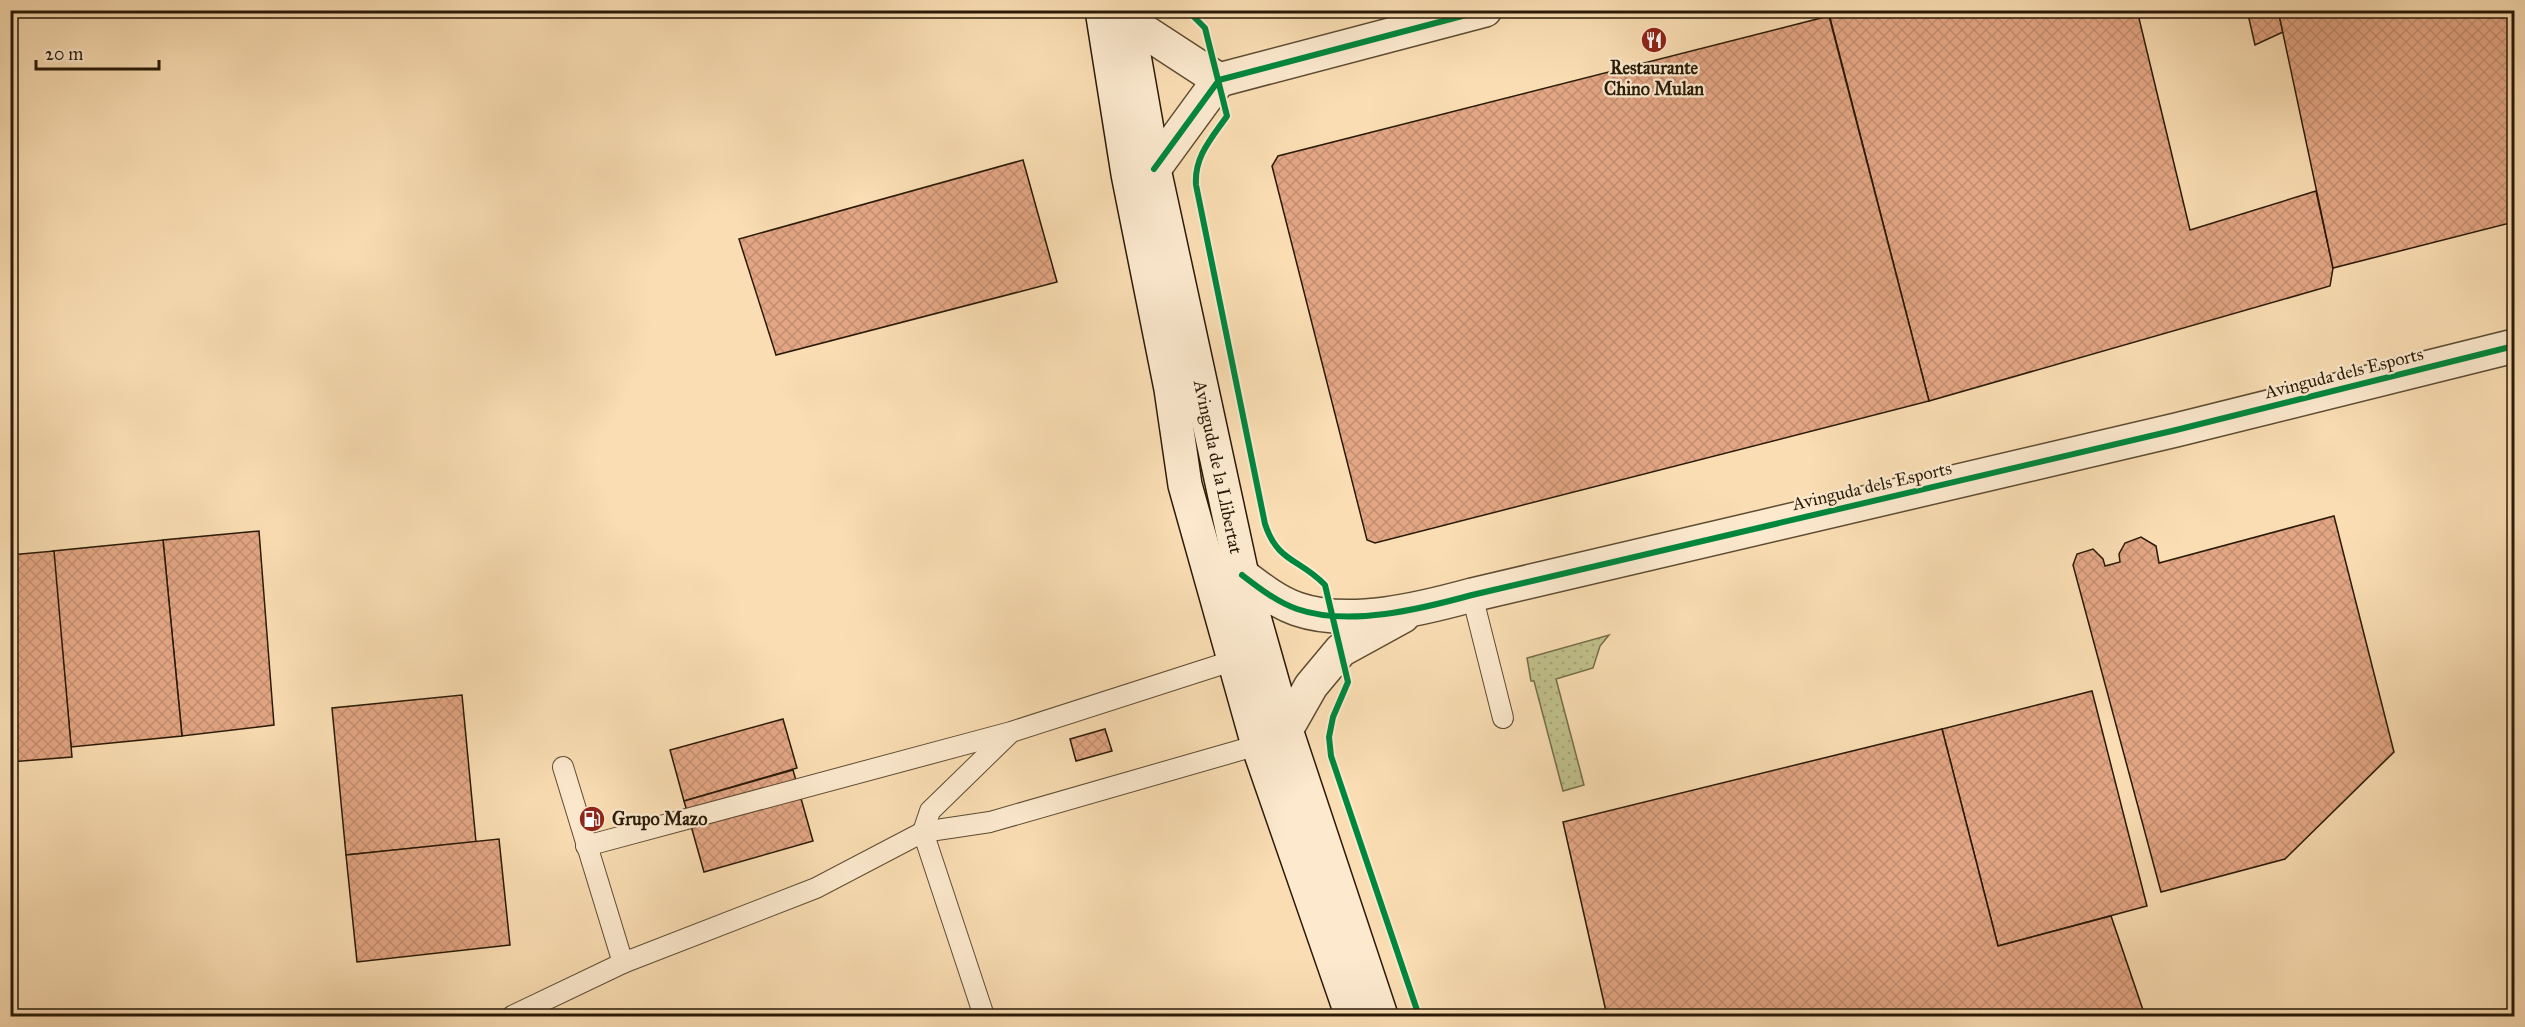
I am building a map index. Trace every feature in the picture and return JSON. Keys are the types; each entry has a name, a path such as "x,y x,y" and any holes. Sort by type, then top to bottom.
{"main road":[{"path":"1154,169 1219,80 1485,10"},
{"path":"1118,14 1219,80"},
{"name":"Avinguda de la Llibertat","path":"1118,14 1242,575 1272,737 1352,1017"},
{"name":"Avinguda de la Llibertat","path":"1118,14 1128,174 1171,389 1185,485 1235,660 1272,737 1381,1017"},
{"name":"Avinguda dels Esports","path":"1242,575 1268,595 1298,609 1334,616 1410,612 1472,595 2176,430 2514,346"},
{"name":"Avinguda dels Esports","path":"1272,737 1341,650 1410,612"}],"lane":[{"path":"1472,595 1503,718"},
{"path":"586,846 1011,732 1235,660"},
{"path":"984,1017 923,832 930,811 1011,732"},
{"path":"512,1017 623,963 816,888 923,832 990,822 1272,737"},
{"path":"562,767 623,963"}],"green space":[{"path":"1609,635 1600,646 1593,668 1556,679 1584,785 1563,791 1534,681 1531,681 1527,658"}],"building":[{"path":"1828,10 2137,10 2190,230 2316,191 2333,268 2330,286 1929,401"},
{"path":"2247,10 2278,10 2283,32 2255,45"},
{"path":"2278,10 2514,10 2514,118 2509,120 2514,142 2514,222 2333,268"},
{"path":"1829,16 1929,401 1375,543 1367,540 1272,166 1278,156"},
{"path":"2514,118 2514,142 2509,120"},
{"path":"1023,160 1057,282 776,355 739,239"},
{"path":"2334,516 2394,752 2285,859 2161,892 2073,565 2077,554 2093,549 2103,559 2105,566 2120,562 2119,554 2125,543 2141,537 2156,546 2159,563"},
{"path":"259,531 274,725 182,736 163,540"},
{"path":"163,540 182,736 71,747 53,551"},
{"path":"54,551 72,757 10,762 10,555"},
{"path":"2092,691 2147,906 1998,946 1942,729"},
{"path":"462,695 476,842 346,855 332,708"},
{"path":"783,719 797,768 684,801 670,750"},
{"path":"1105,729 1112,751 1076,761 1070,739"},
{"path":"1942,729 1998,946 2111,916 2143,1010 2116,1016 1607,1016 1563,822"},
{"path":"793,770 813,841 704,872 684,801"},
{"path":"499,839 510,945 357,962 346,855"}],"cycle path":[{"path":"1187,10 1205,28 1227,116 1201,157 1196,185 1265,524 1276,546 1325,585 1348,682 1333,717 1329,737 1331,756 1419,1016"},
{"path":"1154,169 1219,80 1485,10"},
{"path":"1242,575 1282,603 1317,614 1362,616 1408,610 2176,430 2514,346"}],"place":[{"name":"Restaurante Chino Mulan","path":"1654,40"},
{"name":"Grupo Mazo","path":"592,819"}]}
